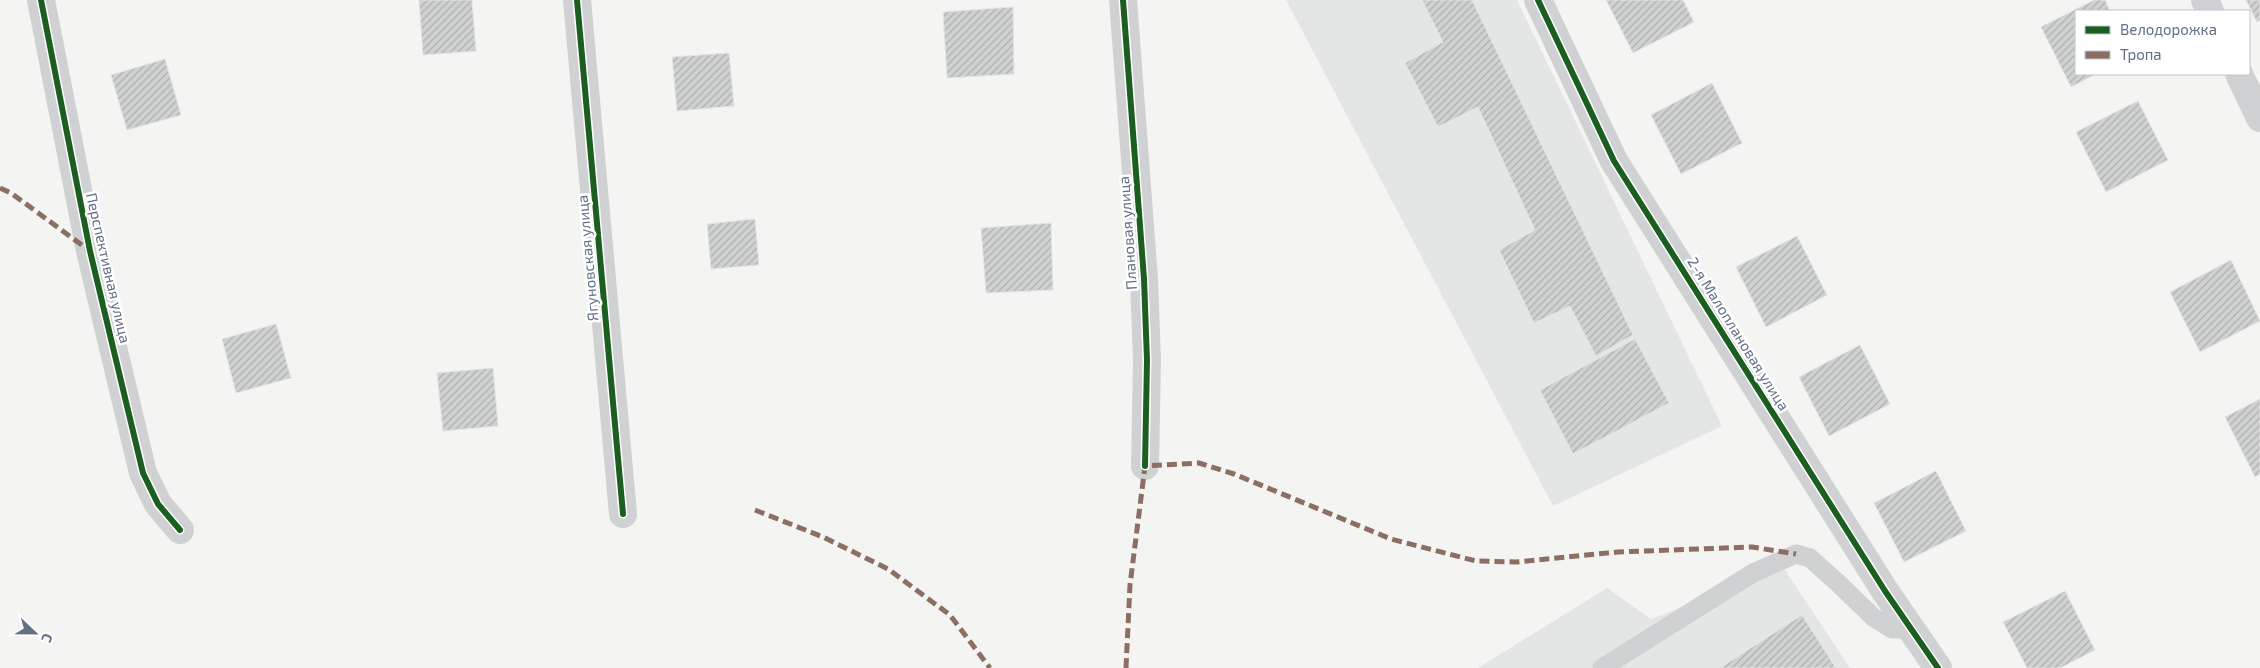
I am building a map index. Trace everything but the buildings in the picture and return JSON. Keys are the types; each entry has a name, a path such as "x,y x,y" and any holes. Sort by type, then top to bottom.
{"street":[{"name":"Перспективная улица","path":"41,0 90,251 143,473 158,504 180,530"},
{"name":"Ягуновская улица","path":"577,0 623,514"},
{"name":"Плановая улица","path":"1123,0 1144,288 1147,360 1145,466"},
{"name":"2-я Малоплановая улица","path":"1538,0 1614,161 1885,591 1938,668"},
{"path":"2239,75 2260,118"}],"lane":[{"path":"1602,668 1753,573 1796,554 1810,558 1873,618 1892,629 1911,629"}],"shaded area":[{"path":"1286,0 1517,0 1722,426 1553,506"},
{"path":"1783,567 1850,668 1478,668 1607,588 1651,619"}],"marked path":[{"path":"0,188 11,193 90,251"},
{"path":"1126,668 1130,585 1145,466 1199,463 1234,474 1391,539 1476,561 1516,562 1618,552 1752,547 1796,554"},
{"path":"755,510 823,537 888,569 950,615 990,668"}],"cycle path":[{"path":"41,0 90,251 143,473 158,504 180,530"},
{"path":"577,0 623,514"},
{"path":"1123,0 1144,279 1147,360 1145,466"},
{"path":"1538,0 1614,161 1885,591 1938,668"}]}
